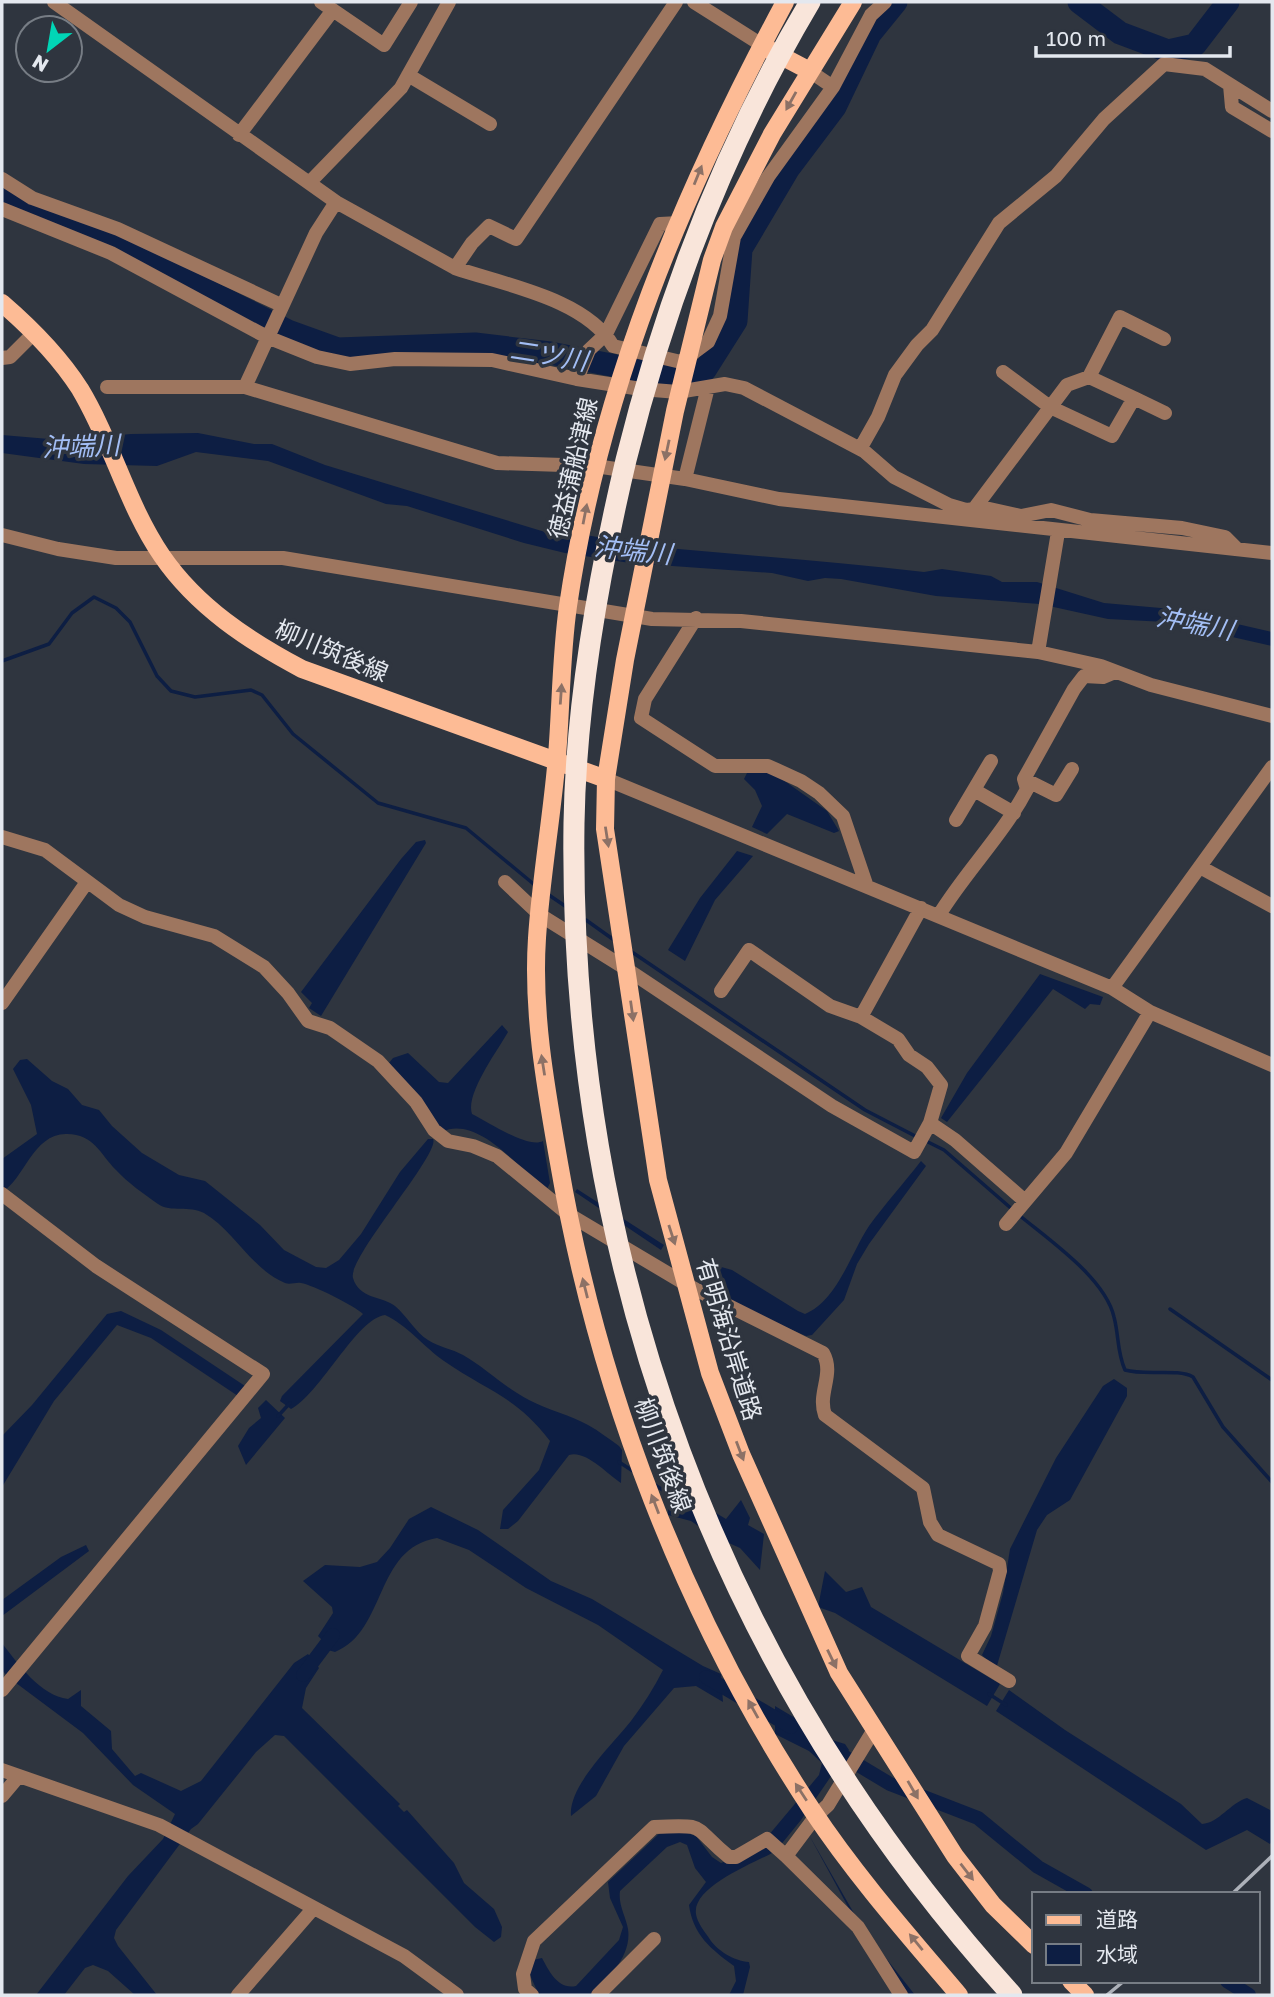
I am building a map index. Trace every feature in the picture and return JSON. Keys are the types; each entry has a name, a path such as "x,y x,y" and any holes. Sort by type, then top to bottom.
{"highway":[{"path":"802,2 727,143 693,223 667,292 632,405 606,508 573,724 568,820 569,925 575,1038 588,1130 617,1270 652,1396 702,1526 735,1598 799,1719 850,1803 903,1885 993,1995"},
{"path":"810,2 734,146 673,295 639,408 614,510 593,625 576,792 579,983 583,1037 596,1129 620,1257 659,1394 682,1457 741,1595 806,1716 856,1799 925,1893 1012,1995"},
{"path":"850,1803 919,1898 1002,1995"},
{"path":"925,1893 1026,1995"}],"main road":[{"name":"徳益蒲船津線","path":"556,762 569,601 593,474 613,395 643,306 701,165 785,2"},
{"path":"606,779 675,411 712,260 724,227 808,71 853,2"},
{"path":"762,45 808,71"},
{"name":"柳川筑後線","path":"2,303 34,332 64,365 81,392 159,550 232,628 259,647 302,669 606,779"},
{"name":"柳川筑後線","path":"556,762 544,853 537,940 541,1054 568,1214 598,1342 655,1507 719,1646 786,1769 816,1815 959,1995"},
{"name":"有明海沿岸道路","path":"606,779 605,829 658,1180 689,1286 710,1373 772,1530 839,1673 929,1816 993,1905 1032,1943"}],"street":[{"path":"54,2 336,202 455,268 574,308 606,334 613,346 681,362 708,342 720,316 734,237 768,177 833,87 871,15 885,2"},
{"path":"321,2 384,45 411,2"},
{"path":"309,183 401,88 449,2"},
{"path":"455,268 472,243 489,226 516,239 676,2"},
{"path":"694,2 762,45"},
{"path":"239,135 333,10"},
{"path":"860,449 895,376 917,345 932,330 999,223 1056,176 1104,119 1164,64 1205,69 1270,106"},
{"path":"808,71 833,87"},
{"path":"408,75 490,124"},
{"path":"1230,85 1232,107 1272,131"},
{"path":"2,179 32,198 118,229 281,305"},
{"path":"245,387 316,233 336,202"},
{"path":"2,209 111,253 267,337 317,357 350,364 395,359 492,360 577,379 678,392 725,384 744,388 860,449 894,477 949,505 985,508 1021,516 1051,510 1090,520 1182,527 1224,537 1237,549"},
{"path":"577,379 589,350 606,334 660,224 679,223"},
{"path":"974,509 1067,385 1089,377 1120,317 1164,339"},
{"path":"2,358 10,357 34,332"},
{"path":"1003,372 1050,407 1112,436 1134,398"},
{"path":"1089,377 1165,413"},
{"path":"107,387 245,387 496,463 661,482 685,479 779,499 1057,536 1272,554"},
{"path":"685,479 708,387"},
{"path":"2,535 58,549 116,558 159,550 283,558 635,613 1039,647 1151,685 1272,716"},
{"path":"1039,647 1057,536"},
{"path":"696,618 645,699 641,718 715,766 768,766 801,781 819,793 843,817 866,884"},
{"path":"939,915 972,865 1004,829 1014,813 1027,789 1024,779 1084,676 1103,677 1115,671"},
{"path":"956,820 991,761"},
{"path":"1112,988 1272,767"},
{"path":"1024,779 1056,795 1072,769"},
{"path":"606,779 866,884 1112,988 1150,1012 1272,1065"},
{"path":"974,790 1014,813"},
{"path":"2,838 45,850 128,909 145,917 214,936 264,967 288,993 308,1021 330,1028 378,1061 416,1102 434,1130 448,1141 473,1146 497,1156 568,1214 689,1286 824,1353 829,1373 822,1392 825,1415 923,1488 930,1522 938,1535 999,1564 1000,1571 985,1626 968,1656 1009,1681"},
{"path":"1200,867 1272,906"},
{"path":"2,1003 87,882"},
{"path":"505,882 625,968 832,1106 914,1152 928,1127 941,1085 936,1077 909,1055 898,1039 861,1017 830,1006 749,950 721,991"},
{"path":"861,1017 921,908"},
{"path":"1008,1221 1066,1153 1150,1012"},
{"path":"928,1127 955,1140 1023,1203"},
{"path":"2,1194 96,1266 263,1374 3,1689"},
{"path":"786,1856 816,1815 828,1805 875,1727"},
{"path":"2,1770 159,1825 312,1910 404,1956 457,1995"},
{"path":"2,1796 18,1777"},
{"path":"532,1995 526,1989 523,1974 534,1941 654,1827 693,1825 707,1834 729,1857 736,1857 767,1839 858,1927 901,1995"},
{"path":"238,1995 312,1910"},
{"path":"598,1995 654,1939"}],"water":[{"name":"沖端川","path":"198,433 254,444 272,444 325,465 545,532 667,548 924,572 942,569 991,576 1002,582 1037,582 1104,603 1172,609 1272,632 1272,646 1166,622 1108,619 1040,604 936,596 841,579 808,581 772,573 630,563 565,553 524,543 407,506 386,504 268,461 196,452 157,466 84,464 2,453 2,435 61,440 131,434"},
{"path":"769,770 827,811 839,831 834,833 787,814 767,834 752,827 762,806 755,790 744,779 747,773"},
{"path":"425,840 426,843 321,1016 309,1008 312,1003 301,992 401,859 416,842"},
{"path":"737,851 753,856 715,900 685,961 668,950 700,898"},
{"path":"1040,974 1103,997 1100,1005 1090,1004 1085,1009 1053,989 947,1122 941,1118 967,1073"},
{"path":"502,1025 508,1032 473,1095 472,1114 518,1138 543,1141 550,1183 545,1193 512,1159 484,1138 470,1131 456,1129 442,1132 389,1063 393,1058 408,1053 439,1082 448,1083"},
{"path":"27,1059 52,1081 68,1089 82,1105 99,1110 112,1126 142,1153 179,1175 205,1181 260,1225 284,1250 316,1267 326,1268 339,1260 361,1234 400,1172 428,1139 433,1139 432,1148 423,1164 355,1267 353,1278 356,1285 365,1293 395,1306 428,1340 463,1355 520,1395 588,1425 619,1446 622,1450 621,1483 589,1459 576,1454 569,1455 518,1521 508,1529 500,1529 503,1510 539,1470 550,1441 513,1404 444,1361 401,1324 385,1315 374,1319 363,1329 314,1388 291,1409 280,1401 282,1396 363,1314 315,1288 301,1283 287,1284 273,1277 215,1221 192,1209 169,1208 158,1204 126,1179 96,1146 84,1137 67,1134 46,1141 37,1149 17,1178 2,1192 2,1159 37,1134 31,1105 13,1069 20,1060"},
{"path":"921,1161 926,1166 869,1244 857,1264 844,1300 812,1335 806,1336 703,1291 697,1274 707,1263 732,1270 805,1314 816,1308 835,1288 869,1226"},
{"path":"577,1189 664,1245 661,1250 575,1192"},
{"path":"121,1311 161,1330 248,1388 241,1398 151,1338 117,1325 54,1401 2,1487 2,1436 32,1405 107,1314"},
{"path":"1114,1379 1127,1388 1127,1396 1070,1500 1047,1515 1037,1530 996,1669 982,1655 991,1636 1003,1593 1010,1549 1056,1458 1103,1386"},
{"path":"266,1400 285,1418 246,1465 238,1446 249,1428 261,1418 258,1408"},
{"path":"669,1474 689,1497 726,1519 741,1500 750,1518 748,1525 764,1534 760,1570 740,1548 711,1535 691,1521 668,1515"},
{"path":"431,1507 478,1530 551,1581 592,1599 703,1666 721,1674 723,1702 696,1686 674,1688 624,1746 596,1796 571,1816 572,1804 584,1779 635,1715 663,1670 598,1625 526,1588 469,1550 437,1538 417,1545 402,1557 364,1627 352,1641 335,1652 321,1648 322,1640 318,1636 333,1613 332,1607 303,1581 325,1565 360,1567 377,1562 409,1519"},
{"path":"86,1545 89,1551 2,1616 2,1600 61,1557"},
{"path":"825,1571 846,1592 862,1587 871,1607 1000,1684 987,1706 835,1613 818,1607"},
{"path":"2,1643 30,1677 48,1692 68,1699 81,1690 81,1706 111,1731 112,1749 135,1776 141,1773 181,1791 201,1781 294,1663 308,1654 319,1668 306,1688 302,1708 400,1804 398,1806 404,1812 407,1810 454,1863 464,1883 494,1909 502,1927 501,1937 494,1942 475,1927 284,1736 275,1735 256,1752 198,1824 191,1829 116,1930 114,1938 118,1946 157,1995 135,1995 108,1971 93,1965 85,1968 64,1995 36,1995 128,1876 163,1839 175,1814 133,1785 83,1733 8,1677 2,1670"},
{"path":"1009,1690 1065,1730 1181,1804 1202,1824 1214,1820 1247,1798 1272,1811 1272,1841 1270,1844 1247,1830 1206,1850 996,1711"},
{"path":"775,1706 832,1740 845,1744 849,1750 779,1847 768,1836 819,1775 822,1763 809,1751 775,1734"},
{"path":"673,1828 696,1836 712,1857 721,1863 765,1847 772,1853 713,1886 697,1904 698,1920 712,1942 732,1957 749,1962 743,1995 729,1995 736,1981 734,1966 704,1940 694,1925 689,1905 706,1882 695,1868 687,1845 680,1842 667,1847 620,1891 628,1939 622,1958 604,1982 590,1995 539,1995 529,1973 533,1960 542,1958 559,1982 576,1986 619,1940 623,1927 610,1898 608,1882 662,1831"},
{"path":"809,1835 863,1929 915,1995 910,1995 859,1927"}],"waterway":[{"name":"二ツ川","path":"2,198 95,234 288,331 338,349 475,344 550,353 662,375 705,370 736,321 741,249 789,168 835,107 870,34 896,2"},
{"name":"二ツ川","path":"1079,2 1120,33 1168,51 1195,45 1228,2"},
{"path":"2,661 49,644 72,613 94,597 116,608 130,622 157,676 171,691 195,697 251,690 262,695 293,734 378,803 466,828 536,886"},
{"path":"546,893 568,908"},
{"path":"586,920 614,940"},
{"path":"629,950 865,1110 919,1138"},
{"path":"926,1141 944,1150 1013,1210"},
{"path":"1019,1215 1060,1248 1100,1288 1114,1317 1125,1370 1179,1373 1193,1377 1223,1427 1272,1482"},
{"path":"1170,1309 1272,1380"},
{"path":"278,1416 290,1403"},
{"path":"619,1462 636,1473"},
{"path":"655,1485 669,1494"},
{"path":"303,1675 333,1635"},
{"path":"706,1677 791,1727"},
{"path":"989,1694 1006,1705"},
{"path":"830,1748 890,1784 978,1818 1038,1867 1082,1892"},
{"path":"1230,1983 1249,1995"}],"railway":[{"path":"1234,1892 1272,1856"},
{"path":"1107,1995 1122,1983"}]}
